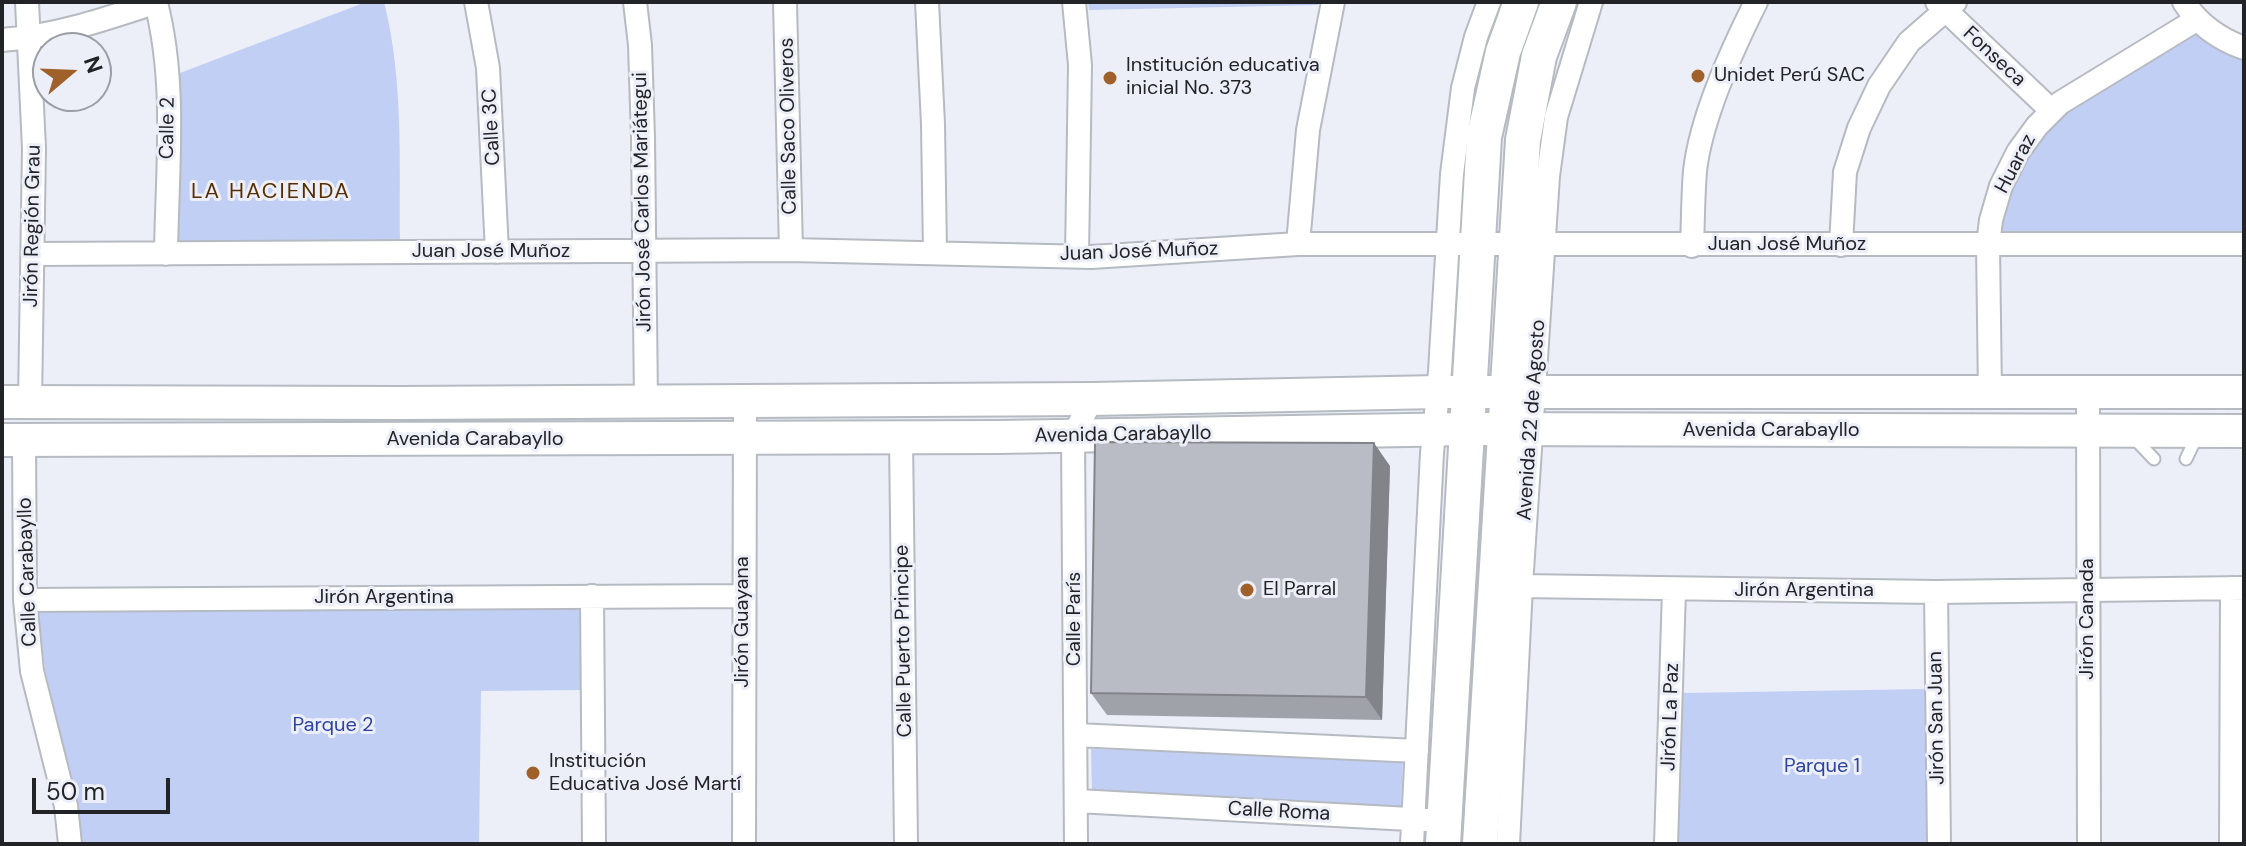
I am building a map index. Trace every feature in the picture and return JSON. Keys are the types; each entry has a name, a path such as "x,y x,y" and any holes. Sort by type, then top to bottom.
{"main road":[{"path":"1434,828 1451,429 1463,243 1492,94 1521,2"},
{"name":"Avenida 22 de Agosto","path":"1489,838 1530,243 1521,168 1529,103 1539,56 1559,2"},
{"name":"Avenida Carabayllo","path":"16,402 1092,399 1453,392 2244,392"},
{"name":"Avenida Carabayllo","path":"13,440 1073,436 1518,429 2088,431 2128,432 2193,445 2244,431"}],"street":[{"name":"Jirón Región Grau","path":"16,402 34,254 34,148 27,2"},
{"path":"2,40 72,29 157,2"},
{"name":"Calle 2","path":"157,2 169,83 166,254"},
{"name":"Calle 3C","path":"476,2 488,68 497,252"},
{"name":"Jirón José Carlos Mariátegui","path":"635,2 640,45 646,401"},
{"name":"Calle Saco Oliveros","path":"785,2 791,250"},
{"path":"927,2 935,253"},
{"path":"1074,2 1080,65 1077,256"},
{"path":"1298,244 1308,130 1333,2"},
{"path":"1463,243 1452,174 1463,88 1489,2"},
{"name":"Avenida 22 de Agosto","path":"1530,243 1548,176 1556,117 1591,2"},
{"path":"1692,246 1695,169 1707,122 1733,50 1756,2"},
{"path":"1841,245 1845,172 1859,128 1879,86 1909,42 1946,5"},
{"name":"Fonseca","path":"1946,5 2052,111"},
{"path":"2190,11 2233,44 2244,48"},
{"name":"Huaraz","path":"1990,394 1988,245 1991,220 2001,186 2018,152 2037,126 2060,103 2190,11"},
{"name":"Juan José Muñoz","path":"34,254 791,250 1077,256 1298,244 2244,244"},
{"name":"Jirón Canada","path":"2088,393 2089,844"},
{"name":"Calle París","path":"1076,844 1073,436 1092,399"},
{"name":"Jirón Guayana","path":"744,844 745,401"},
{"path":"1412,844 1434,828 1417,751 1451,429"},
{"name":"Avenida 22 de Agosto","path":"1489,838 1521,586 1518,429"},
{"name":"Calle Puerto Principe","path":"901,437 906,844"},
{"name":"Calle Carabayllo","path":"13,440 32,671 66,806 70,844"},
{"name":"Jirón Argentina","path":"1521,586 1936,592 2238,588"},
{"path":"2231,844 2238,588"},
{"name":"Jirón La Paz","path":"1666,844 1674,590"},
{"name":"Jirón San Juan","path":"1936,592 1939,844"},
{"path":"592,596 594,844"},
{"name":"Jirón Argentina","path":"25,600 743,596"},
{"path":"1076,735 1417,751"},
{"name":"Calle Roma","path":"1077,801 1434,828 1489,838"}],"lane":[{"path":"2128,432 2154,459"}],"green space":[{"path":"366,2 384,2 395,62 400,244 176,245 180,73"},
{"path":"1088,2 1319,2 1318,5 1089,10"},
{"path":"2197,34 2244,59 2244,232 2001,233 2003,215 2014,182 2022,166 2055,124 2067,112"},
{"name":"Parque 2","path":"581,606 583,690 481,691 479,844 81,844 79,816 45,669 38,611"},
{"name":"Parque 1","path":"1927,689 1928,844 1675,844 1682,693"},
{"path":"1091,749 1403,758 1401,807 1092,794"}],"building":[{"name":"El Parral","path":"1095,442 1374,443 1366,697 1091,693"}],"place":[{"name":"Unidet Perú SAC","path":"1698,76"},
{"name":"Institución educativa inicial No. 373","path":"1110,78"},
{"name":"El Parral","path":"1247,590"},
{"name":"Institución Educativa José Martí","path":"533,773"}],"district":[{"name":"LA HACIENDA","path":"271,192"}]}
